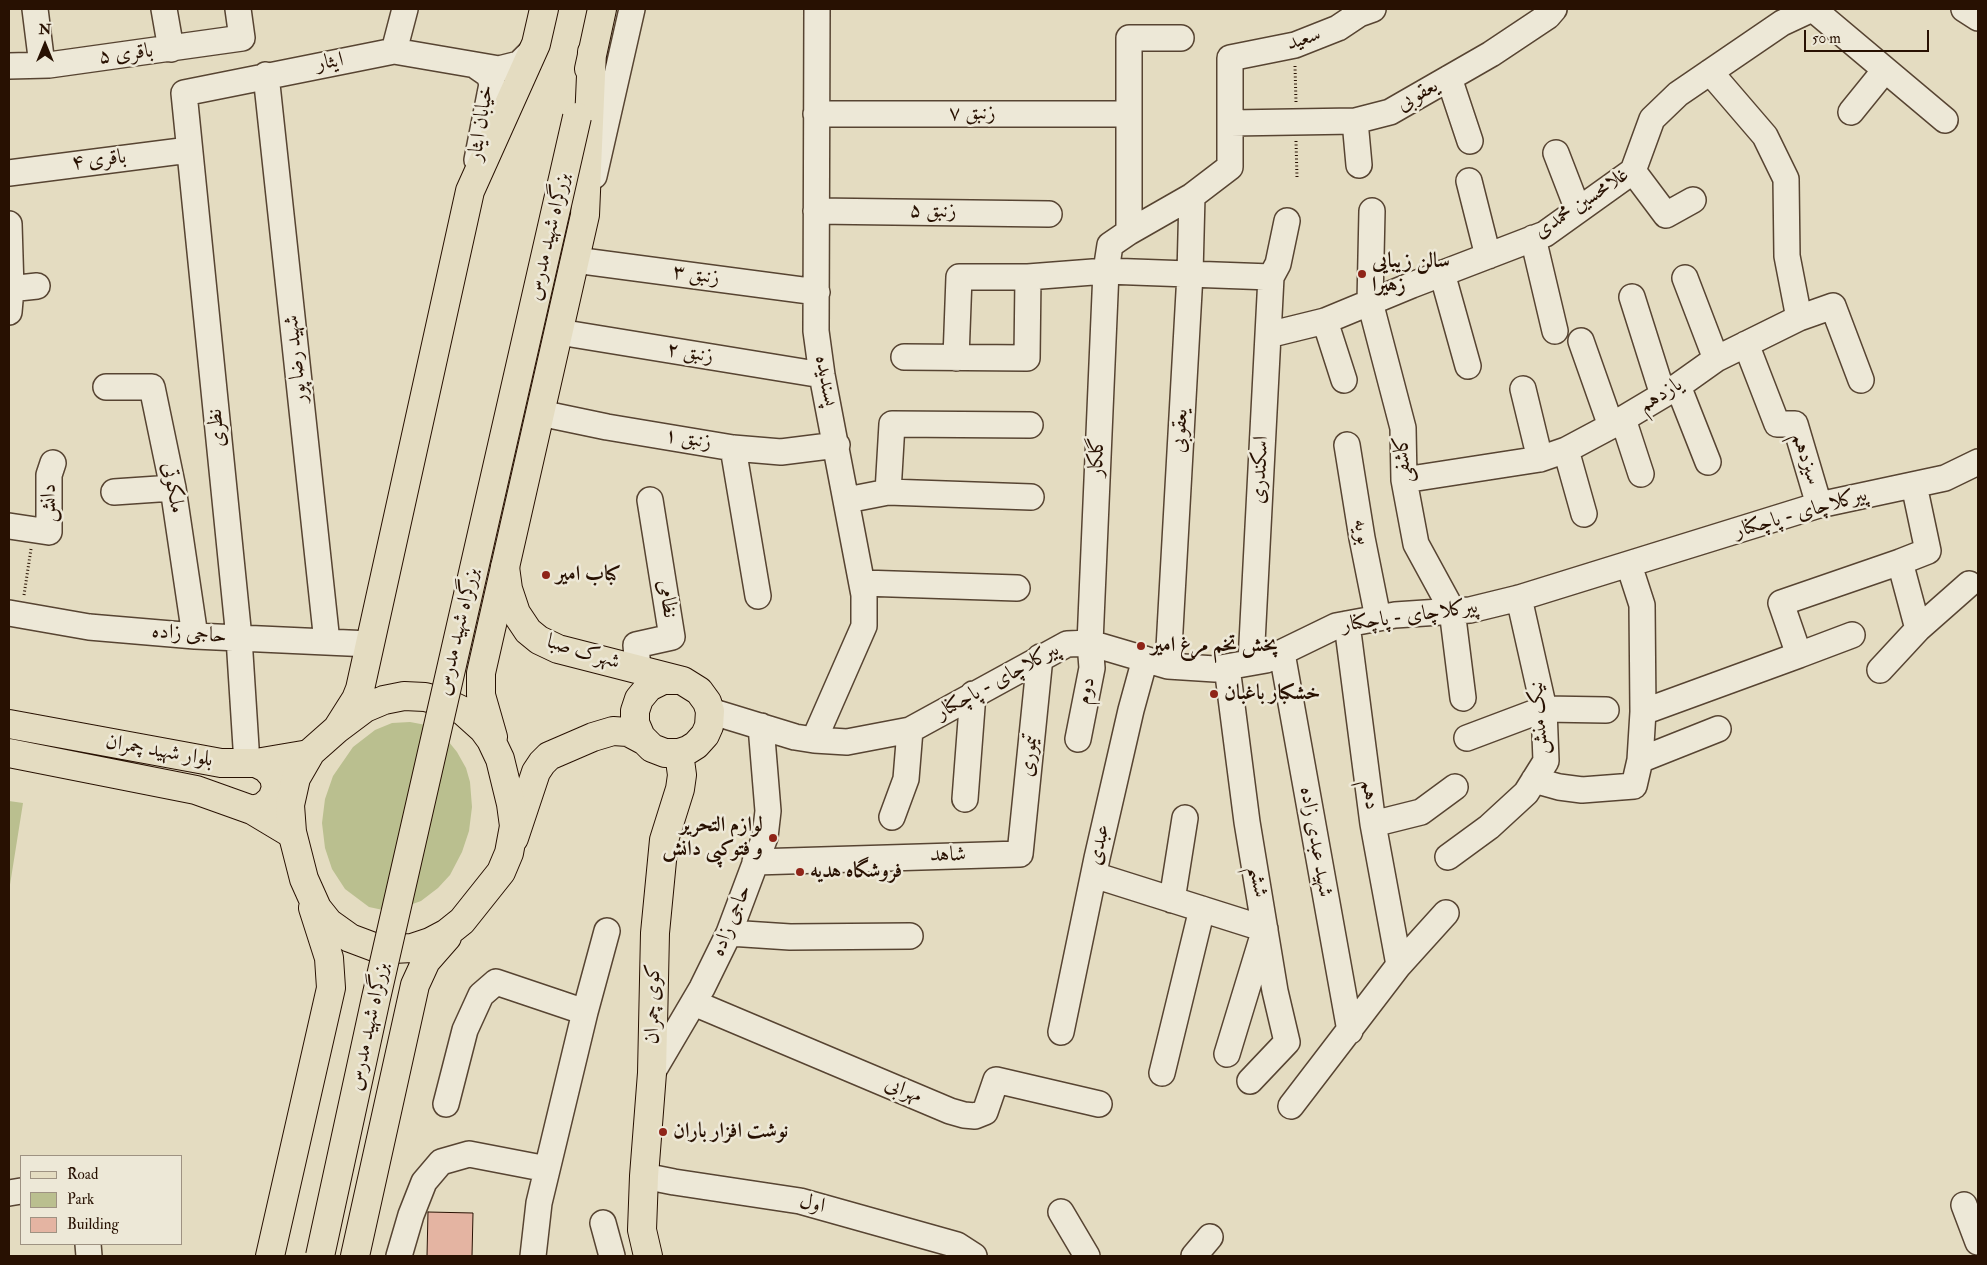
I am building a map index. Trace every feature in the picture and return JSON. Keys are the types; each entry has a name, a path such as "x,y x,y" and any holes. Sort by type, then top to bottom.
{"main road":[{"path":"336,729 359,692 470,191 533,50 544,9"},
{"name":"بزرگراه شهید مدرس","path":"320,1256 378,988 602,9"},
{"name":"بزرگراه شهید مدرس","path":"511,847 514,826 513,813 498,752 482,700 480,681 585,215 592,52"},
{"name":"شهرک صبا","path":"505,567 508,589 516,614 533,636 545,644 679,680"},
{"path":"355,1256 418,977 426,961 466,917 501,872 531,784 545,759 557,752 613,731 628,732 660,752 679,753 692,748 703,738 709,726 710,711 707,702 699,690 688,682 667,679 655,683 646,690 639,700 635,719 637,730 643,740"},
{"path":"270,1256 330,988 330,966 327,950 292,834 290,812 292,791 298,772 309,754 336,729 365,708 378,702 404,696 425,697 444,702 468,715 483,729 498,752"},
{"name":"بلوار شهید چمران","path":"9,724 201,761 251,763 309,754"},
{"name":"بلوار شهید چمران","path":"9,753 196,790 252,810 292,834"},
{"name":"کوی چمران","path":"648,1256 642,1230 652,1073 655,933 664,840 681,782 679,753"},
{"path":"251,763 266,768 270,772 274,777 276,788 272,799 263,807 252,810"},
{"path":"306,885 317,908 329,923 350,938 374,947 406,949 424,944 447,933 466,917"}],"street":[{"path":"35,9 42,65"},
{"path":"164,9 171,49"},
{"name":"باقری ۵","path":"9,66 42,65 242,38 238,9"},
{"path":"394,51 405,9"},
{"path":"585,215 632,9"},
{"name":"پسندیده","path":"814,740 864,626 862,582 822,375 816,331 816,9"},
{"name":"سعید","path":"1231,123 1230,58 1295,45 1338,28 1359,14 1373,9"},
{"name":"یعقوبی","path":"1231,123 1355,121 1390,112 1449,78 1548,16 1554,9"},
{"path":"1812,9 1944,120"},
{"name":"غلامحسین محمدی","path":"1268,334 1325,321 1544,234 1634,171 1652,119 1678,94 1782,23 1812,9"},
{"path":"1964,9 1978,18"},
{"path":"1129,232 1129,38 1181,38"},
{"name":"خیابان ایثار","path":"476,66 493,69 514,67 533,50"},
{"name":"ایثار","path":"184,93 266,75 394,51 476,66"},
{"name":"خیابان ایثار","path":"470,191 492,87 489,75 476,66"},
{"path":"1851,112 1885,70"},
{"path":"1710,72 1765,136 1786,179 1787,256 1799,318"},
{"name":"شهید رضا پور","path":"266,75 327,642"},
{"path":"1449,78 1470,141"},
{"name":"نظری","path":"184,93 251,763"},
{"name":"زنبق ۷","path":"816,114 1128,114"},
{"path":"1355,121 1359,165"},
{"name":"گلکار","path":"1090,643 1106,271 1110,245 1192,196 1230,168 1231,123"},
{"name":"باقری ۴","path":"9,173 190,150"},
{"path":"1556,153 1578,210"},
{"path":"1634,171 1666,215 1693,200"},
{"path":"1469,181 1488,256"},
{"name":"یعقوبی","path":"1157,662 1190,274 1192,196"},
{"name":"زنبق ۵","path":"816,211 1049,214"},
{"name":"کاشفی","path":"1372,211 1370,302 1403,428 1404,480 1416,544 1452,610"},
{"name":"اسکندری","path":"1251,662 1271,277 1278,264 1287,221"},
{"path":"9,224 9,297 37,286"},
{"path":"1533,238 1555,331"},
{"name":"زنبق ۳","path":"575,260 817,292"},
{"path":"956,358 959,277 1028,277 1106,271 1271,277"},
{"path":"1442,273 1468,366"},
{"path":"904,357 1027,358 1028,277"},
{"path":"1685,278 1716,359"},
{"path":"1632,297 1670,390 1708,462"},
{"name":"یازدهم","path":"1404,480 1540,459 1566,450 1617,423 1716,359 1799,318 1833,306 1861,380"},
{"path":"1325,321 1344,380"},
{"name":"زنبق ۲","path":"558,332 822,375"},
{"path":"1580,341 1641,474"},
{"name":"سیزدهم","path":"1746,344 1777,424 1796,424 1819,505"},
{"name":"ملکوتی","path":"106,387 152,387 173,488 195,636"},
{"path":"1523,389 1540,459"},
{"name":"زنبق ۱","path":"540,413 607,427 733,448 781,452 837,445"},
{"path":"888,492 892,424 1030,425"},
{"name":"بویه","path":"1347,445 1362,538 1378,618"},
{"path":"733,448 758,596"},
{"path":"1566,450 1584,514"},
{"name":"پیرکلاچای - پاچکنار","path":"710,711 795,737 814,740 847,742 910,730 938,716 973,694 1040,657 1067,644 1090,643 1157,662 1215,669 1266,660 1336,626 1395,614 1470,610 1519,598 1819,505 1945,478 1978,462"},
{"name":"دانش","path":"9,526 49,532 49,475 53,463"},
{"path":"1799,656 1781,603 1928,551 1914,485"},
{"path":"114,492 173,488"},
{"path":"847,500 888,492 1031,496"},
{"name":"نظامی","path":"638,669 636,645 672,637 650,500"},
{"path":"1900,562 1918,629"},
{"path":"1534,780 1559,787 1582,790 1634,786 1640,760 1643,712 1642,605 1629,565"},
{"path":"862,582 1017,588"},
{"path":"1880,670 1918,629 1969,584"},
{"name":"نیک منش","path":"1448,857 1496,820 1526,793 1546,761 1544,709 1519,598"},
{"path":"1452,610 1463,698"},
{"name":"حاجی زاده","path":"15,614 89,627 195,636 370,644"},
{"name":"دهم","path":"1346,624 1373,824 1400,965"},
{"path":"1643,712 1852,635"},
{"name":"دوم","path":"1078,739 1092,668 1090,643"},
{"name":"شهید عبدی زاده","path":"1282,653 1350,1031"},
{"name":"تیموری","path":"1020,854 1040,657"},
{"name":"عبدی","path":"1061,1032 1131,710 1157,662"},
{"name":"ششم","path":"1227,667 1247,822 1275,991 1287,1042 1250,1081"},
{"path":"966,799 973,694"},
{"path":"1467,738 1544,709 1606,710"},
{"name":"حاجی زاده","path":"652,1073 694,1003 729,933 764,837 768,810 761,726"},
{"path":"1640,760 1718,729"},
{"path":"892,817 906,779 910,730"},
{"path":"1373,824 1421,812 1455,787"},
{"path":"1172,900 1185,818"},
{"name":"شاهد","path":"755,862 1020,854"},
{"path":"1094,875 1265,929 1227,1054"},
{"path":"1162,1073 1202,909"},
{"path":"1291,1106 1400,965 1446,913"},
{"path":"533,1256 538,1203 585,1012 608,930"},
{"path":"729,933 790,937 910,936"},
{"path":"446,1104 465,1030 481,995 496,982 585,1012"},
{"name":"مهرابی","path":"694,1003 950,1111 964,1115 976,1116 985,1112 996,1080 1099,1104"},
{"path":"399,1256 411,1215 424,1182 441,1162 469,1154 547,1169"},
{"name":"اول","path":"644,1176 800,1201 957,1245 974,1256"},
{"path":"1964,1205 1978,1242"},
{"path":"1061,1212 1087,1256"},
{"path":"604,1223 612,1256"},
{"path":"1194,1256 1210,1237"}],"path":[{"path":"15,614 34,530"}],"green space":[{"path":"410,722 426,725 440,731 457,752 466,768 470,782 472,807 469,831 462,852 450,875 438,888 421,901 396,910 383,910 369,907 345,889 332,869 325,848 322,823 325,799 333,776 353,747 375,730 392,723"},
{"path":"9,801 23,803 9,891"}],"building":[{"path":"428,1212 473,1213 472,1256 427,1256"}],"place":[{"name":"سالن زیبایی زهیرا","path":"1362,274"},
{"name":"کباب امیر","path":"546,575"},
{"name":"پخش تخم مرغ امیر","path":"1141,646"},
{"name":"خشکبار باغبان","path":"1214,694"},
{"name":"لوازم التحریر و فتوکپی دانش","path":"773,838"},
{"name":"فروشگاه هدیه","path":"800,872"},
{"name":"نوشت افزار باران","path":"663,1132"}]}
